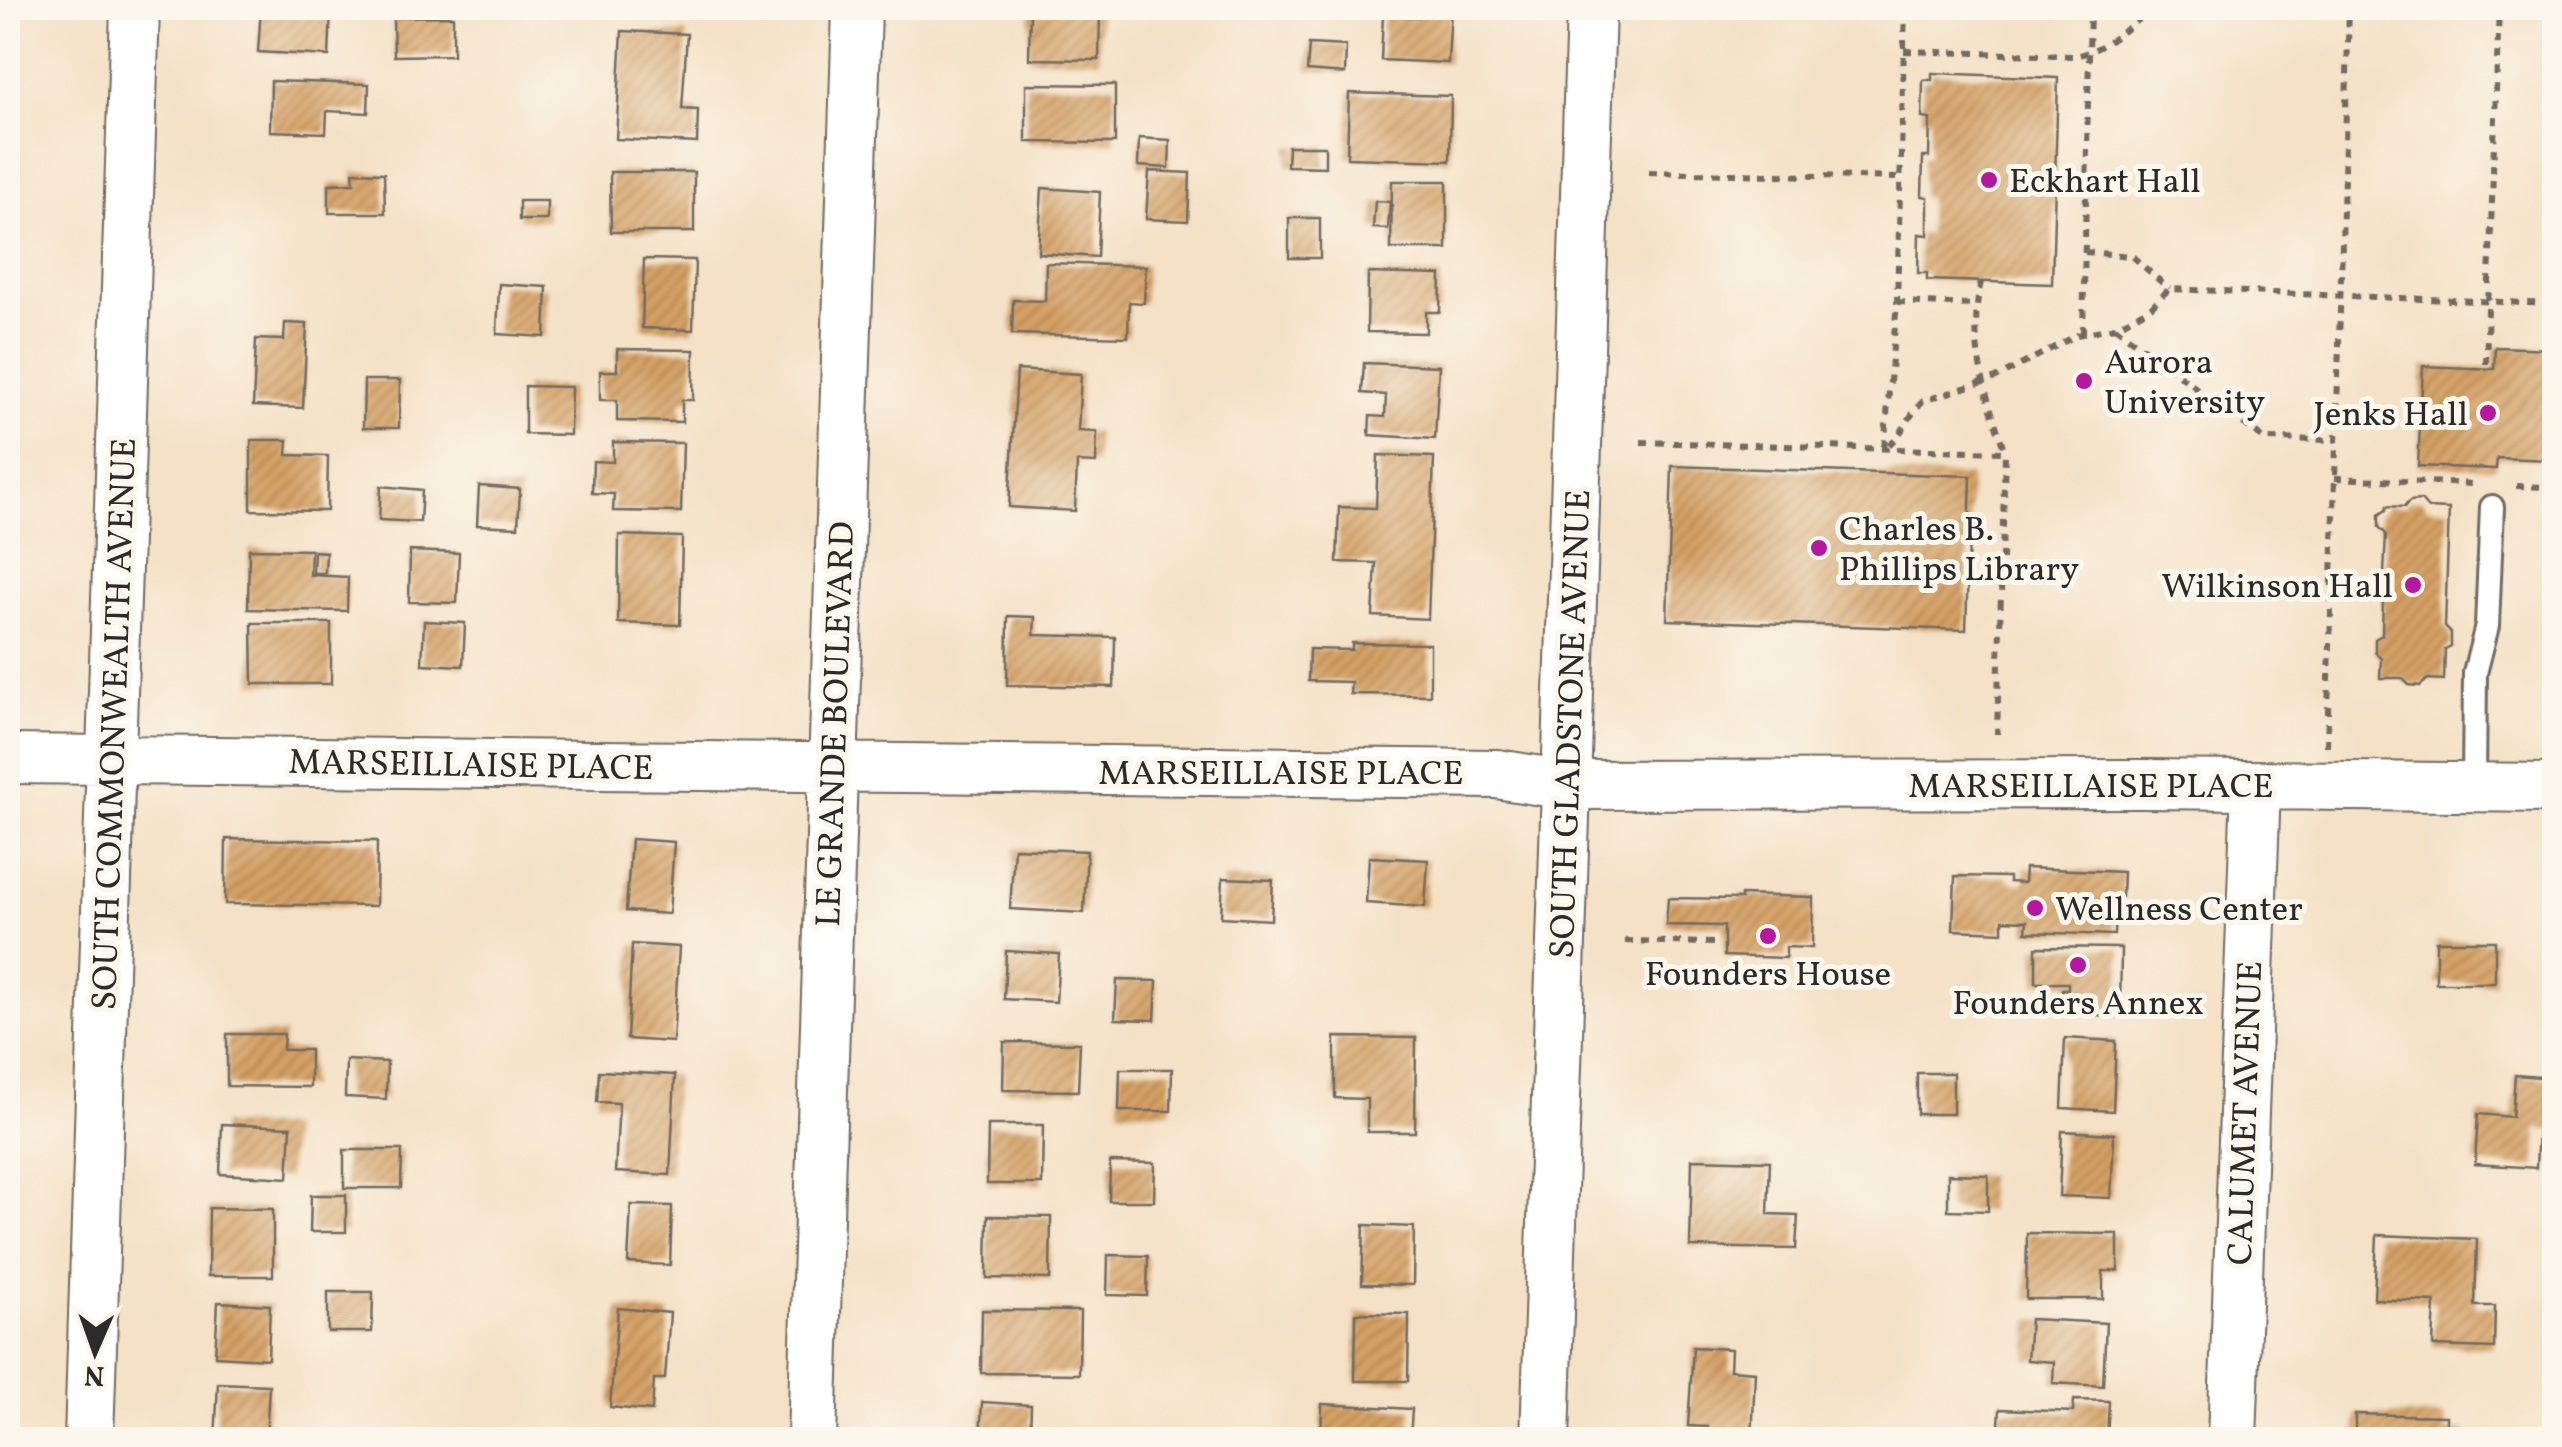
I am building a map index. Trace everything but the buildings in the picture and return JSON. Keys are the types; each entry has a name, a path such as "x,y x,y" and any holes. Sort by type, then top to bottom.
{"street":[{"name":"SOUTH COMMONWEALTH AVENUE","path":"90,1440 135,8"},
{"name":"LE GRANDE BOULEVARD","path":"812,1440 857,8"},
{"name":"SOUTH GLADSTONE AVENUE","path":"1545,1440 1591,8"},
{"name":"MARSEILLAISE PLACE","path":"8,759 1497,774 1567,785 2554,788"},
{"name":"CALUMET AVENUE","path":"2232,1440 2256,786"}],"lane":[{"path":"2474,788 2475,673 2487,626 2492,508"}],"path":[{"path":"1884,449 1897,302 1906,8"},
{"path":"2083,333 2090,8"},
{"path":"1904,51 2074,56 2088,53 2153,8"},
{"path":"2326,752 2349,8"},
{"path":"2486,364 2498,8"},
{"path":"1649,172 1900,178"},
{"path":"2085,252 2132,256 2169,288 2554,304"},
{"path":"1981,282 1976,304 1977,351 1982,382 2005,452 1998,734"},
{"path":"1884,449 1900,437 1923,401 2012,371 2083,333 2114,327 2151,307 2169,288"},
{"path":"1897,302 1976,304"},
{"path":"2114,327 2264,439 2336,440"},
{"path":"1641,442 2005,452"},
{"path":"2335,478 2485,484"},
{"path":"2502,485 2554,488"},
{"path":"1625,941 1713,943"}],"place":[{"name":"Eckhart Hall","path":"1989,180"},
{"name":"Aurora University","path":"2084,381"},
{"name":"Jenks Hall","path":"2488,413"},
{"name":"Charles B. Phillips Library","path":"1819,548"},
{"name":"Wilkinson Hall","path":"2413,585"},
{"name":"Wellness Center","path":"2035,908"},
{"name":"Founders House","path":"1768,936"},
{"name":"Founders Annex","path":"2078,965"}]}
